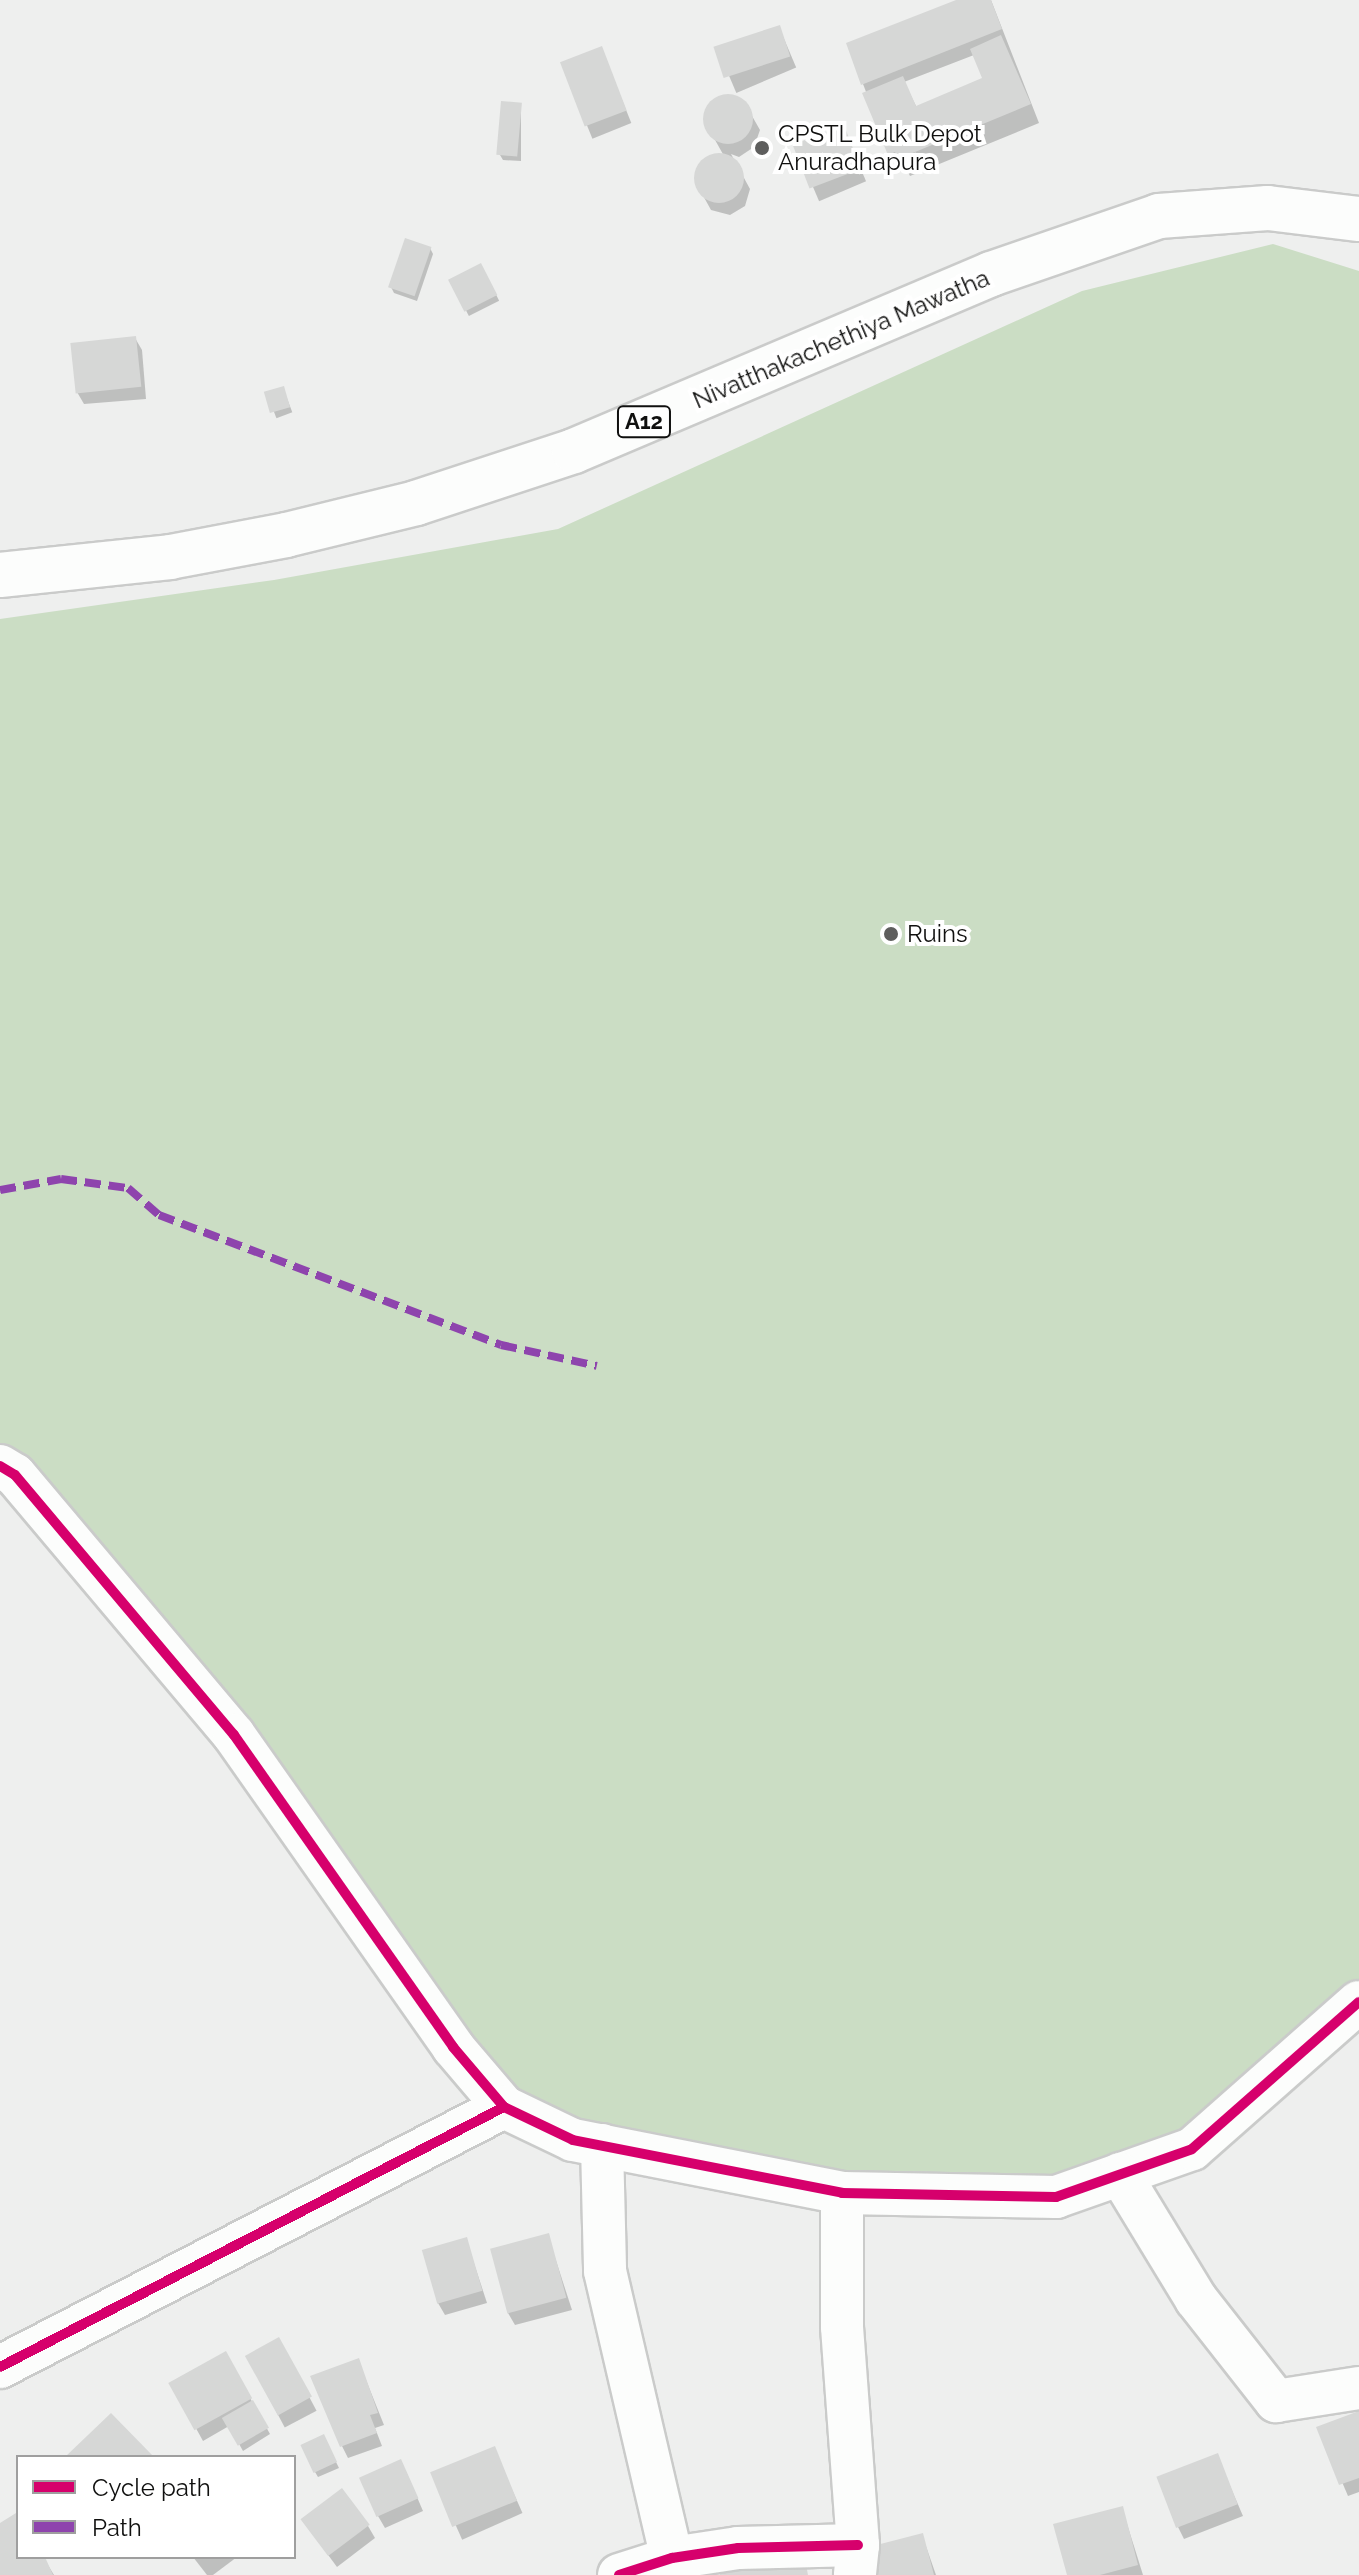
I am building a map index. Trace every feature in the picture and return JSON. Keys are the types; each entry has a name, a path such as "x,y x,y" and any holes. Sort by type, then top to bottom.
{"highway":[{"name":"Nivatthakachethiya Mawatha","path":"0,575 170,557 286,535 416,503 574,451 991,274 1159,216 1268,208 1359,219"}],"street":[{"path":"0,1466 15,1475 234,1735 453,2047 504,2107 573,2140 842,2193 1056,2197 1192,2149 1359,2002"},
{"path":"0,2367 504,2107"},
{"path":"602,2145 605,2271 672,2558"},
{"path":"1120,2174 1196,2299 1276,2401 1359,2388"},
{"path":"619,2575 672,2558 738,2548 857,2560 842,2327 842,2193"}],"green space":[{"path":"1273,244 1359,271 1359,2002 1192,2149 1056,2197 842,2193 504,2107 0,1466 0,619 274,580 558,529 1082,291"}],"building":[{"path":"956,0 991,0 1002,29 861,85 846,43"},
{"path":"780,25 790,56 724,78 713,47"},
{"path":"1001,35 1031,104 898,159 895,152 888,155 862,93 903,76 916,106 982,78 970,49"},
{"path":"602,46 627,110 585,127 560,62"},
{"path":"728,94 745,102 753,119 745,136 728,144 711,136 703,119 711,102"},
{"path":"501,101 522,103 517,157 496,155"},
{"path":"844,125 861,169 809,189 793,145"},
{"path":"719,153 736,161 744,178 736,195 719,203 702,195 694,178 702,161"},
{"path":"405,238 431,247 415,296 388,287"},
{"path":"481,263 497,295 464,312 448,280"},
{"path":"136,336 141,387 76,394 70,343"},
{"path":"284,386 290,407 270,413 264,392"},
{"path":"549,2233 566,2298 507,2314 490,2249"},
{"path":"467,2237 482,2291 437,2304 422,2250"},
{"path":"279,2337 312,2396 278,2415 245,2356"},
{"path":"226,2351 252,2398 194,2430 168,2383"},
{"path":"359,2358 378,2413 370,2415 377,2433 340,2447 310,2376"},
{"path":"253,2400 269,2428 238,2446 222,2418"},
{"path":"1359,2411 1359,2478 1339,2485 1316,2427"},
{"path":"111,2413 152,2455 67,2455"},
{"path":"324,2434 337,2462 314,2473 300,2445"},
{"path":"495,2446 517,2501 452,2527 430,2472"},
{"path":"1218,2453 1238,2504 1176,2528 1156,2477"},
{"path":"401,2459 418,2498 376,2517 359,2478"},
{"path":"342,2488 370,2525 328,2556 300,2519"},
{"path":"1123,2506 1138,2565 1100,2575 1067,2575 1053,2524"},
{"path":"16,2513 16,2559 46,2559 53,2575 0,2575 0,2523"},
{"path":"923,2533 934,2575 872,2575 865,2548"},
{"path":"804,2554 808,2575 720,2575 718,2563"}],"marked path":[{"path":"0,1190 61,1179 128,1188 159,1215 501,1345 597,1366"}],"cycle path":[{"path":"0,1466 15,1475 234,1735 453,2047 504,2107 573,2140 842,2193 1056,2197 1192,2149 1359,2002"},
{"path":"0,2367 504,2107"},
{"path":"619,2575 672,2558 738,2548 858,2545"}],"place":[{"name":"CPSTL Bulk Depot Anuradhapura","path":"762,148"},
{"name":"Ruins","path":"891,934"}]}
